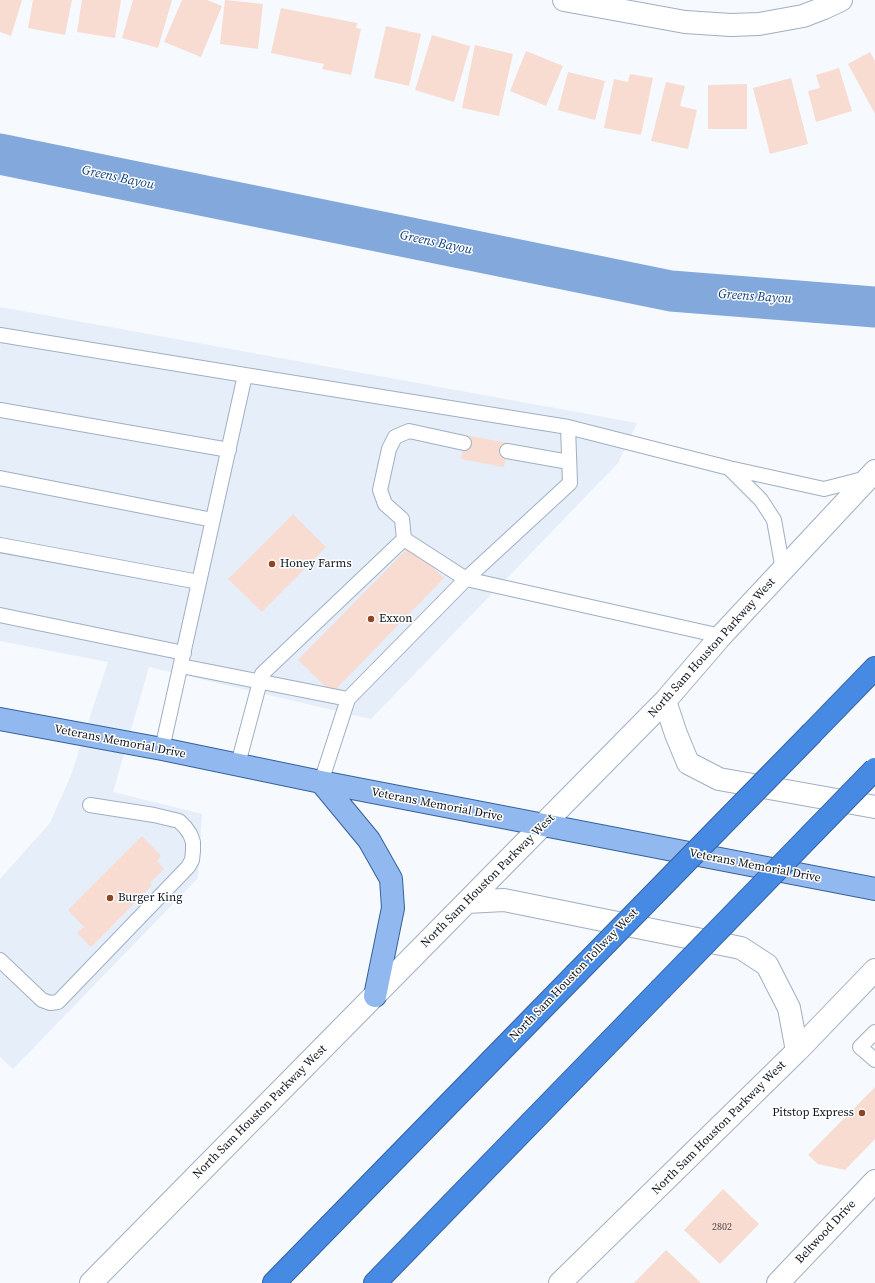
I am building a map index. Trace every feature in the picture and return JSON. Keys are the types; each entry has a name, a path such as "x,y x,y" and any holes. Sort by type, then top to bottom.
{"highway":[{"name":"North Sam Houston Tollway West","path":"274,1283 875,668"},
{"path":"375,1283 875,769"}],"main road":[{"path":"570,1 684,22 731,25 759,24 803,16 841,0"},
{"name":"North Sam Houston Parkway West","path":"91,1283 665,701 721,636 872,474"},
{"path":"665,701 688,763 719,779 875,807"},
{"name":"Veterans Memorial Drive","path":"0,719 162,749 321,782 875,889"},
{"path":"321,782 369,840 391,879 393,908 375,996"},
{"path":"467,902 504,900 741,948 767,964 789,1008 797,1051"},
{"name":"North Sam Houston Parkway West","path":"560,1283 797,1051 875,970"},
{"name":"Beltwood Drive","path":"778,1283 871,1194"}],"lane":[{"path":"0,335 568,427 729,468 824,489 872,474"},
{"path":"162,749 246,375"},
{"path":"0,410 229,450"},
{"path":"321,782 348,699 466,579 570,483 568,427"},
{"path":"404,539 402,519 385,504 380,490 389,450 395,437 409,431 464,443"},
{"path":"507,451 569,462"},
{"path":"729,468 761,500 774,520 783,570"},
{"path":"0,478 213,520"},
{"path":"404,539 466,579 721,636"},
{"path":"238,764 262,674 404,539"},
{"path":"0,545 199,582"},
{"path":"0,615 182,660 260,682 348,699"},
{"path":"0,960 42,1000 50,1003 58,1002 188,867 192,860 193,842 190,834 179,821 154,815 90,805"},
{"path":"875,1032 860,1047 875,1060"}],"shaded area":[{"path":"0,307 637,423 618,463 371,719 149,667 113,792 202,814 198,878 13,1069 0,1057 0,879 50,823 71,775 108,662 0,641"}],"building":[{"path":"0,0 22,0 11,36 0,32"},
{"path":"33,0 72,0 65,35 28,28"},
{"path":"82,0 121,0 115,38 77,32"},
{"path":"133,0 172,0 158,48 122,38"},
{"path":"182,0 207,0 222,6 201,57 164,42"},
{"path":"225,0 263,4 258,49 220,44"},
{"path":"281,8 357,23 356,28 361,29 351,75 322,69 324,64 271,53"},
{"path":"386,26 421,34 409,86 374,78"},
{"path":"432,35 470,46 454,102 415,90"},
{"path":"475,45 513,54 499,116 462,108"},
{"path":"526,51 563,66 546,106 510,91"},
{"path":"870,52 875,61 875,114 848,64"},
{"path":"839,68 852,111 816,122 808,91 820,88 816,75"},
{"path":"568,72 605,81 595,120 558,110"},
{"path":"630,74 653,78 641,135 604,128 614,79 628,82"},
{"path":"791,78 808,144 770,154 753,88"},
{"path":"666,82 685,86 680,106 697,110 688,149 651,141"},
{"path":"747,84 747,129 708,129 708,85"},
{"path":"465,435 509,443 504,467 461,459"},
{"path":"293,514 326,547 262,612 228,579"},
{"name":"Exxon","path":"410,546 444,578 332,693 298,660"},
{"name":"Burger King","path":"142,836 161,856 157,861 164,869 150,883 152,885 91,947 77,933 84,927 68,910"},
{"name":"Pitstop Express","path":"875,1087 875,1139 845,1170 818,1164 808,1155"},
{"path":"723,1189 759,1224 720,1264 684,1230"},
{"path":"666,1250 701,1283 634,1283"}],"waterway":[{"name":"Greens Bayou","path":"0,154 671,291 875,307"}],"place":[{"name":"Honey Farms","path":"272,564"},
{"name":"Exxon","path":"371,619"},
{"name":"Burger King","path":"110,898"},
{"name":"Pitstop Express","path":"862,1113"}]}
